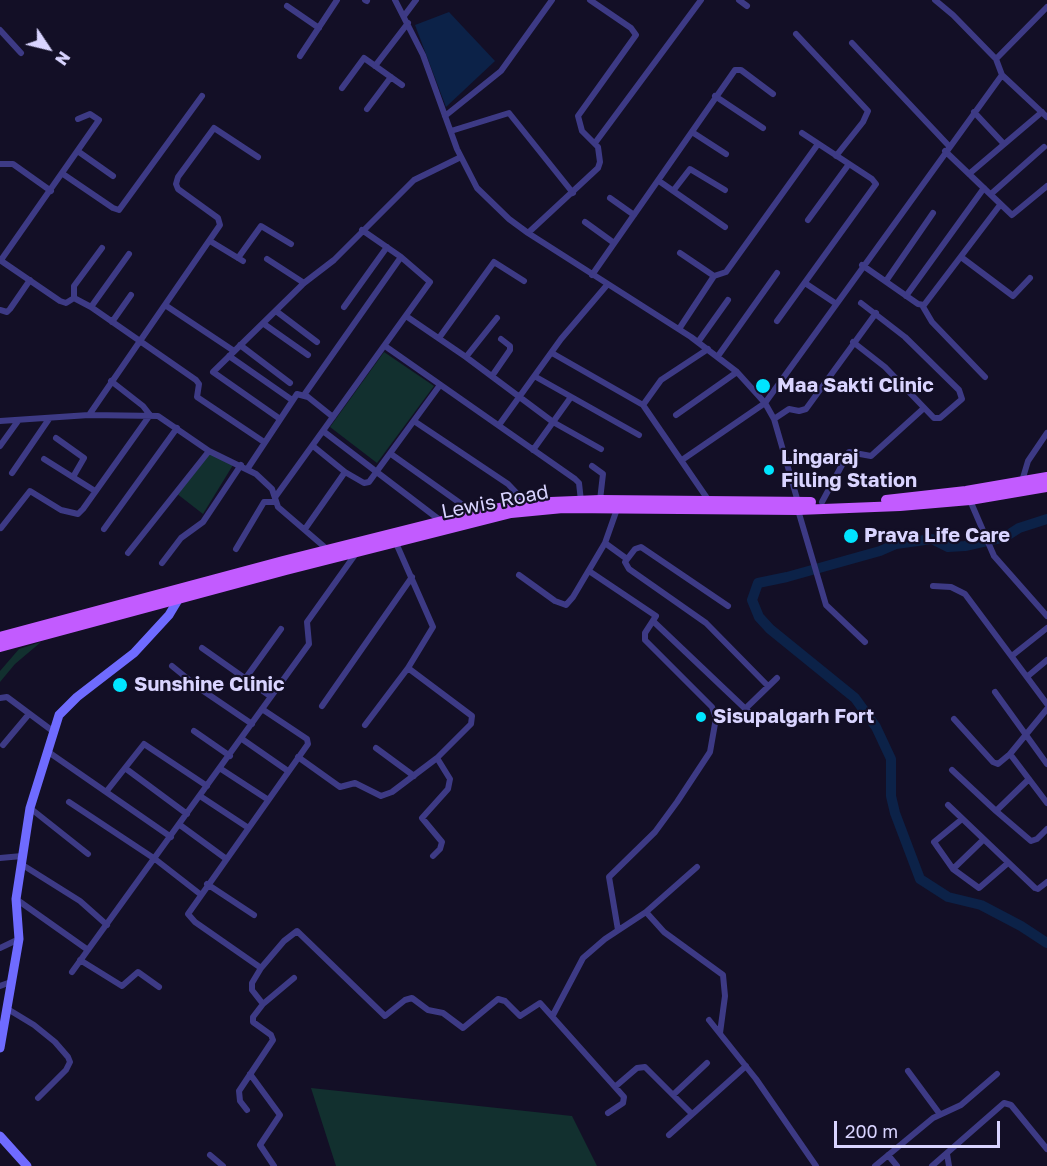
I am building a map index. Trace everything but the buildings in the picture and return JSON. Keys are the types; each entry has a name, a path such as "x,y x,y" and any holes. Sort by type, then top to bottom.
{"main road":[{"name":"Lewis Road","path":"0,637 16,638 46,631 284,566 357,552 522,512 556,508 798,506 968,495 1047,477"},
{"name":"Lewis Road","path":"1028,483 1047,487"},
{"name":"Lewis Road","path":"798,506 822,502 968,495"},
{"name":"Lewis Road","path":"140,605 178,600 328,550 474,513 526,503 600,500 710,502 749,506"},
{"name":"Lewis Road","path":"0,648 16,638"}],"street":[{"path":"300,56 337,0"},
{"path":"395,0 423,55 444,116 477,188 508,219 528,233 718,356 737,372 765,403 774,419 819,587 830,610 865,642"},
{"path":"404,16 416,0"},
{"path":"444,116 481,89 501,70 552,0"},
{"path":"528,233 598,168 600,155 595,143 582,131 578,117 636,35 631,28 590,0"},
{"path":"595,143 701,0"},
{"path":"739,0 747,6"},
{"path":"935,0 996,59 1002,75 1045,114 1004,143 969,174"},
{"path":"287,6 319,28"},
{"path":"996,59 1047,8"},
{"path":"375,66 408,23"},
{"path":"0,30 21,53"},
{"path":"796,34 867,111 863,122 836,156"},
{"path":"852,43 969,174 1012,216 1046,189"},
{"path":"342,88 361,59 402,85"},
{"path":"592,275 715,96 738,69 773,94"},
{"path":"682,460 765,403 862,265 1002,75"},
{"path":"367,109 390,77"},
{"path":"63,174 119,210 202,96"},
{"path":"715,96 763,128"},
{"path":"974,112 1004,143"},
{"path":"451,131 509,113 573,193"},
{"path":"75,298 63,303 1,260 79,152 99,120 90,114 78,119"},
{"path":"89,416 220,225 220,220 178,189 176,184 178,177 214,128 258,157"},
{"path":"692,132 726,154"},
{"path":"777,321 876,184 872,178 802,133"},
{"path":"680,253 714,276 721,275 729,268 818,144"},
{"path":"992,194 1044,147"},
{"path":"79,152 113,176"},
{"path":"280,419 213,372 304,283 334,260 414,180 461,157"},
{"path":"0,164 13,164 51,191"},
{"path":"808,220 849,164"},
{"path":"673,191 690,169 725,190"},
{"path":"659,180 725,227"},
{"path":"906,296 984,188"},
{"path":"610,198 634,215"},
{"path":"922,305 928,302 1000,205"},
{"path":"886,281 933,213"},
{"path":"585,222 614,243"},
{"path":"210,241 240,259 261,226 291,244"},
{"path":"236,549 261,505 267,500 276,499 430,282 401,256 362,230"},
{"path":"344,308 387,247"},
{"path":"75,298 74,286 102,248"},
{"path":"91,307 129,254"},
{"path":"303,395 401,256"},
{"path":"961,257 1013,296 1030,278"},
{"path":"267,259 304,283"},
{"path":"439,338 494,262 524,281"},
{"path":"862,265 922,305 932,322 985,378"},
{"path":"718,356 777,273"},
{"path":"679,329 714,276"},
{"path":"0,310 7,312 10,309 30,280"},
{"path":"805,283 836,303"},
{"path":"500,425 552,352 607,285"},
{"path":"112,322 131,295"},
{"path":"75,298 197,382 197,395 200,399 264,442"},
{"path":"699,342 728,300"},
{"path":"853,342 885,367 934,418 940,418 963,396 905,337 861,303"},
{"path":"165,304 234,351"},
{"path":"276,311 317,342"},
{"path":"774,419 789,409 799,411 806,409 876,313"},
{"path":"406,316 466,357 553,422 601,449"},
{"path":"466,357 496,318"},
{"path":"264,324 308,355"},
{"path":"492,376 510,350 510,346 501,339"},
{"path":"240,345 290,383"},
{"path":"385,346 575,479 579,483 581,501"},
{"path":"643,405 661,380 708,349"},
{"path":"552,352 643,405 710,502"},
{"path":"229,356 292,400"},
{"path":"676,415 737,372"},
{"path":"536,377 639,435"},
{"path":"111,381 143,406 150,415"},
{"path":"313,446 345,472 364,483 372,480 440,385"},
{"path":"248,468 297,394 303,395 333,417"},
{"path":"532,450 571,397"},
{"path":"822,502 849,452 871,456 924,408"},
{"path":"1,528 27,492 33,492 58,508 78,514 150,415"},
{"path":"0,421 150,415 165,420 209,451 248,468 267,483 284,513 328,550"},
{"path":"12,473 49,419"},
{"path":"0,446 18,421"},
{"path":"414,421 508,484 526,503"},
{"path":"104,529 177,428"},
{"path":"323,431 441,521"},
{"path":"1028,483 1028,461 1047,434"},
{"path":"56,438 84,458 73,477"},
{"path":"128,553 209,451"},
{"path":"391,453 474,513"},
{"path":"44,459 95,491"},
{"path":"162,563 181,538 203,522 241,465"},
{"path":"592,466 603,474 600,500"},
{"path":"305,530 345,472"},
{"path":"968,495 994,556 1047,616"},
{"path":"519,575 555,601 566,605 605,543 617,509"},
{"path":"365,725 408,668 434,627 396,543"},
{"path":"605,543 627,559"},
{"path":"728,606 641,547 635,549 627,559 625,564 629,569 706,623 768,686"},
{"path":"72,972 221,769 270,696 309,644 307,622 357,552"},
{"path":"589,571 654,614 654,622 645,633 648,645 712,708 716,718 710,752 683,793 655,832 609,877 618,930"},
{"path":"322,706 412,577"},
{"path":"933,586 957,589 965,594 1047,704"},
{"path":"0,1048 19,939 16,899 30,808 59,715 134,653 169,615 178,600"},
{"path":"654,622 754,717"},
{"path":"1013,656 1047,627"},
{"path":"245,679 281,629"},
{"path":"202,648 270,696"},
{"path":"1028,676 1047,660"},
{"path":"172,666 199,688 252,724"},
{"path":"298,758 340,787 355,783 381,796 392,792 437,758 471,724 472,716 408,668"},
{"path":"745,709 777,678"},
{"path":"995,692 1047,764"},
{"path":"0,698 7,698 54,732"},
{"path":"261,968 190,918 189,910 309,741 262,709"},
{"path":"954,719 995,764 1002,762 1010,754 1047,709"},
{"path":"3,746 29,714"},
{"path":"195,731 230,756"},
{"path":"242,739 288,771"},
{"path":"106,792 140,747 148,744 207,786"},
{"path":"376,748 414,776"},
{"path":"47,751 171,837"},
{"path":"1010,754 1047,803"},
{"path":"433,856 440,849 442,842 422,818 448,789 450,779 437,758"},
{"path":"125,768 187,814"},
{"path":"221,769 267,800"},
{"path":"952,770 1031,840 1037,839 1047,829"},
{"path":"996,811 1029,779"},
{"path":"200,796 247,827"},
{"path":"69,802 155,860 200,894"},
{"path":"948,806 1038,889 1047,882"},
{"path":"30,808 88,854"},
{"path":"962,819 934,842 953,869 979,888 1008,863"},
{"path":"180,825 225,858"},
{"path":"953,869 983,840"},
{"path":"0,858 21,860 80,901 107,925"},
{"path":"553,1015 583,958 618,930 646,912 697,867"},
{"path":"207,884 254,915"},
{"path":"16,899 88,950"},
{"path":"646,912 664,932 723,975 724,1017 720,1033"},
{"path":"263,1004 251,987 261,968 284,941 297,931 385,1016 409,998 428,1010 443,1013 463,1028 498,999 505,1001 518,1015 525,1014 538,1002 553,1015 616,1086 625,1100 608,1113"},
{"path":"0,948 19,939"},
{"path":"81,960 122,986 138,972 159,987"},
{"path":"247,1110 240,1101 239,1091 273,1040 252,1020 263,1004 294,978"},
{"path":"0,986 11,982"},
{"path":"6,1008 34,1025 55,1042 70,1062 66,1070 38,1098"},
{"path":"709,1020 746,1066 816,1166"},
{"path":"674,1094 707,1063"},
{"path":"669,1135 746,1066"},
{"path":"616,1086 637,1068 645,1067 692,1114"},
{"path":"908,1071 939,1113"},
{"path":"250,1074 280,1115 260,1145 274,1166"},
{"path":"874,1166 939,1113 961,1105 997,1074"},
{"path":"932,1166 1004,1103 1011,1105 1047,1149"},
{"path":"0,1136 27,1166"},
{"path":"947,1154 949,1166"},
{"path":"210,1155 223,1166"},
{"path":"888,1155 897,1166"},
{"path":"262,1166 268,1160"}],"green space":[{"path":"384,352 434,386 377,463 330,427"},
{"path":"207,452 233,465 203,514 176,493"},
{"path":"41,642 15,664 0,682 0,671 19,649"},
{"path":"311,1088 572,1116 597,1166 336,1166"}],"water":[{"path":"449,12 495,61 446,107 415,25"}],"waterway":[{"path":"1047,519 1019,528 1005,537 965,546 948,547 932,539 896,544 880,551 758,583 752,600 759,617 770,629 855,698 876,727 891,759 891,796 895,813 920,879 948,897 981,905 1047,943"}],"place":[{"name":"Maa Sakti Clinic","path":"763,386"},
{"name":"Lingaraj Filling Station","path":"769,470"},
{"name":"Prava Life Care","path":"851,536"},
{"name":"Sunshine Clinic","path":"120,685"},
{"name":"Sisupalgarh Fort","path":"701,717"}]}
